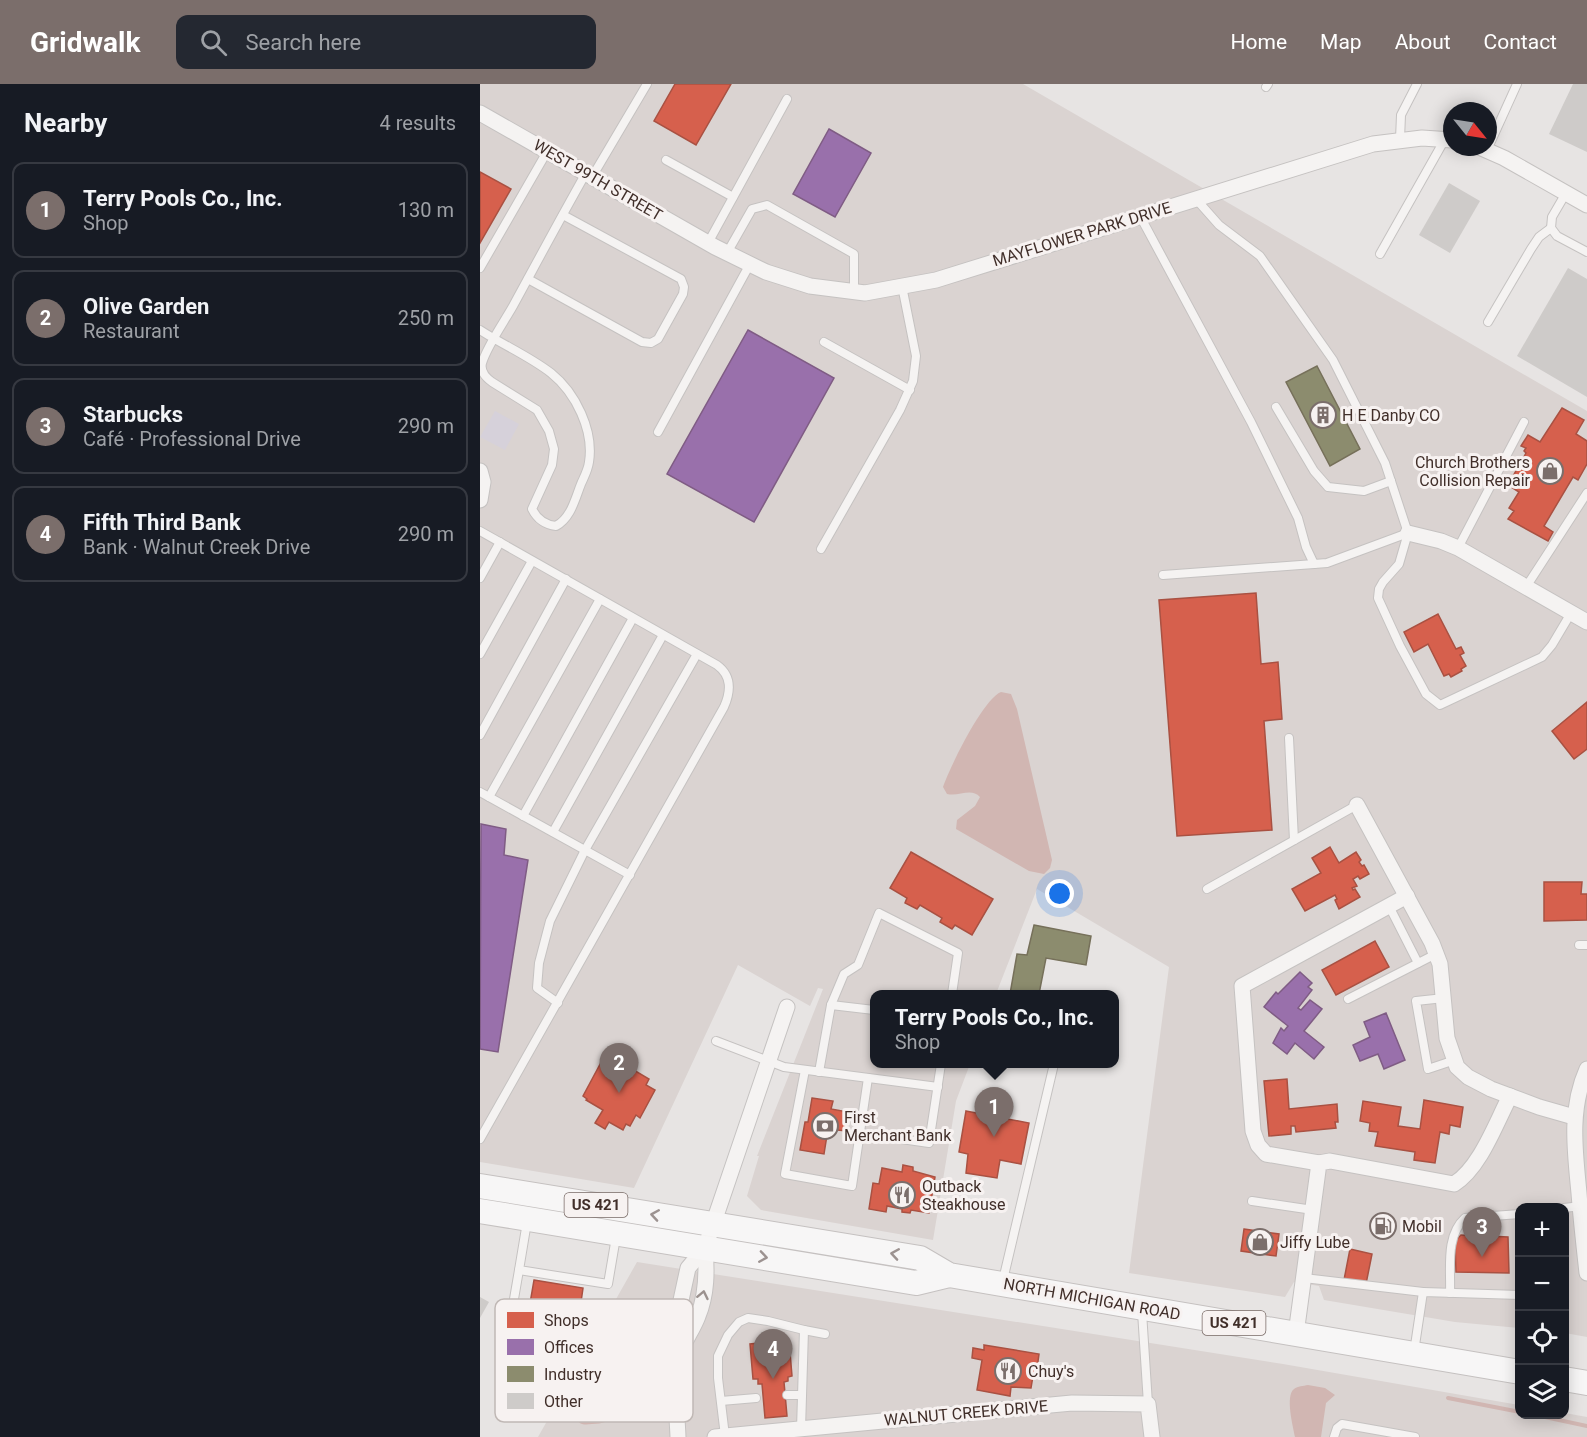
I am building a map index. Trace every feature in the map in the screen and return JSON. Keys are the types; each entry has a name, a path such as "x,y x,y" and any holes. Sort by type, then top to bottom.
{"main road":[{"name":"NORTH MICHIGAN ROAD","path":"480,1186 920,1258 949,1275 1515,1371"},
{"name":"NORTH MICHIGAN ROAD","path":"480,1211 916,1283 949,1275"},
{"path":"1569,1380 1587,1383"}],"street":[{"name":"WEST 99TH STREET","path":"480,113 717,248"},
{"name":"MAYFLOWER PARK DRIVE","path":"717,248 766,273 810,286 865,293 936,280 1372,144 1422,138 1443,140"},
{"path":"1497,156 1587,206"},
{"path":"480,471 483,482 480,500"},
{"path":"1408,533 1441,541 1458,548 1587,622"},
{"path":"1357,805 1407,896 1440,964 1447,1038 1457,1067 1468,1077 1509,1096 1574,1117"},
{"path":"1407,896 1242,986 1253,1131 1258,1145 1266,1154 1319,1163 1330,1161 1454,1184 1473,1167 1509,1096"},
{"path":"693,1325 698,1317 707,1276 705,1248 712,1224 787,1007"},
{"path":"1587,1069 1582,1080 1574,1117 1584,1207 1587,1273"},
{"path":"1296,1334 1319,1163"},
{"name":"WALNUT CREEK DRIVE","path":"720,1436 1072,1403 1148,1404"},
{"path":"1148,1404 1152,1437"},
{"path":"677,1422 678,1437"}],"lane":[{"path":"480,330 495,339 551,373 571,395 587,430 590,445 589,465 567,518 556,526 549,526 535,516 532,509 552,465 554,449 549,431 537,410 485,376 482,369 483,362 495,339 563,215 647,84"},
{"path":"1400,140 1401,116 1417,84"},
{"path":"1497,122 1517,84"},
{"path":"717,248 733,197 787,99"},
{"path":"1380,254 1443,148"},
{"path":"480,268 548,150"},
{"path":"666,160 733,197"},
{"path":"1566,193 1552,217 1551,228 1557,236 1587,252"},
{"path":"1196,199 1219,225 1260,256 1333,360 1385,463 1408,533 1404,554 1399,564 1383,582 1378,598 1426,694 1440,705 1542,657 1571,613"},
{"path":"717,248 752,209 767,205 854,254 854,292"},
{"path":"528,279 642,342 651,343 658,339 684,294 681,279 563,215"},
{"path":"1140,216 1254,428 1298,518 1306,547 1314,564"},
{"path":"1488,322 1539,237 1551,228"},
{"path":"658,432 750,264"},
{"path":"821,549 910,390 916,356 902,286"},
{"path":"824,342 910,390"},
{"path":"1276,407 1314,471 1328,487 1364,490 1391,481"},
{"path":"1458,548 1524,422"},
{"path":"1526,587 1587,492"},
{"path":"480,531 717,665 725,672 729,684 728,700 480,1139"},
{"path":"1163,575 1327,563 1408,533"},
{"path":"480,578 500,542"},
{"path":"480,654 532,561"},
{"path":"480,735 566,579"},
{"path":"489,797 600,599"},
{"path":"523,816 633,618"},
{"path":"553,832 663,635"},
{"path":"558,1003 537,988 539,963 550,921 585,850 697,654"},
{"path":"1289,738 1294,840"},
{"path":"480,792 630,875"},
{"path":"1207,889 1357,805"},
{"path":"1389,906 1418,963"},
{"path":"819,1072 831,1005 844,974 858,965 879,913 958,953 953,990"},
{"path":"1348,999 1436,954"},
{"path":"1444,998 1416,1001 1428,1069 1455,1060"},
{"path":"831,1005 870,1010"},
{"path":"716,1041 784,1067 938,1087"},
{"path":"860,1133 929,1143 940,1068"},
{"path":"1002,1284 1053,1068"},
{"path":"805,1070 785,1174 852,1186 868,1078"},
{"path":"1252,1201 1313,1210"},
{"path":"1569,1208 1584,1207"},
{"path":"1450,1293 1452,1238 1460,1223 1465,1218 1515,1214"},
{"path":"514,1299 527,1218"},
{"path":"519,1270 608,1284 616,1233"},
{"path":"1304,1278 1423,1292 1515,1295"},
{"path":"1414,1354 1423,1292"},
{"path":"1142,1308 1148,1404"},
{"path":"720,1436 721,1401 718,1356 728,1335 739,1322 748,1318 825,1334"},
{"path":"801,1429 804,1330"},
{"path":"787,1395 802,1395"},
{"path":"721,1401 756,1398"},
{"path":"1334,1437 1337,1428 1342,1424 1415,1437"}],"shaded area":[{"path":"480,84 1023,84 1587,411 1587,1337 1569,1334 1569,1203 1515,1203 1515,1328 1455,1322 1324,1300 1319,1286 1294,1282 1285,1297 1129,1273 1169,967 1037,889 998,990 870,990 870,1068 968,1068 956,1101 933,1240 761,1210 747,1196 759,1156 757,1156 823,989 818,988 810,1006 738,965 634,1188 480,1162"},
{"path":"495,411 519,424 505,450 480,437"},
{"path":"1001,692 1011,694 1017,709 1052,860 1050,868 1044,874 1029,871 956,829 957,820 975,806 980,797 969,792 947,794 943,787 952,765 977,720 985,707"},
{"path":"637,1262 1283,1364 1515,1404 1515,1419 1569,1419 1569,1414 1587,1417 1587,1437 538,1437 546,1422 693,1422 693,1299 616,1299"},
{"path":"1308,1385 1325,1388 1335,1395 1326,1403 1321,1437 1295,1437 1290,1412 1291,1393 1297,1387"},
{"path":"579,1422 606,1422 587,1424"}],"building: Shops":[{"path":"675,84 731,84 696,145 654,121"},
{"path":"480,172 511,189 480,243"},
{"name":"Church Brothers Collision Repair","path":"1562,408 1584,420 1576,434 1587,441 1587,464 1578,480 1573,477 1544,526 1553,532 1548,541 1508,519 1514,511 1509,508 1519,492 1508,485 1526,453 1524,451 1526,448 1521,446 1528,435 1540,442"},
{"path":"1256,593 1261,664 1278,662 1282,719 1264,721 1272,830 1177,836 1159,600"},
{"path":"1438,614 1456,649 1461,647 1464,653 1460,655 1466,666 1451,677 1449,674 1444,676 1428,644 1414,652 1404,632"},
{"path":"1587,702 1587,749 1574,759 1552,731"},
{"path":"1330,847 1339,863 1356,852 1361,860 1359,862 1362,866 1364,865 1369,874 1360,879 1358,876 1353,879 1357,886 1352,888 1360,897 1339,909 1335,895 1305,911 1292,889 1321,873 1312,858"},
{"path":"911,852 993,899 972,935 955,925 952,929 940,922 942,918 920,905 917,909 905,903 907,898 890,888"},
{"path":"1544,882 1582,882 1581,894 1587,894 1587,920 1544,921"},
{"path":"1375,941 1389,967 1336,995 1322,970"},
{"path":"605,1055 613,1059 610,1064 613,1067 617,1060 649,1079 646,1085 655,1090 640,1118 636,1115 630,1126 626,1124 623,1130 609,1122 605,1129 595,1123 603,1110 583,1096"},
{"path":"1287,1079 1289,1109 1337,1104 1336,1128 1296,1132 1295,1126 1291,1126 1291,1134 1269,1136 1264,1081"},
{"name":"First Merchant Bank","path":"812,1098 833,1101 831,1109 848,1112 846,1131 828,1129 824,1154 800,1150"},
{"path":"1424,1100 1463,1107 1460,1127 1450,1125 1449,1134 1440,1132 1435,1163 1414,1160 1415,1152 1375,1146 1378,1132 1369,1131 1370,1123 1360,1121 1363,1101 1401,1107 1398,1126 1420,1129"},
{"path":"966,1111 1029,1123 1021,1164 1000,1160 997,1178 966,1173 968,1154 959,1152"},
{"name":"Outback Steakhouse","path":"903,1165 913,1167 913,1171 935,1177 929,1213 911,1210 910,1213 902,1212 902,1209 887,1206 886,1212 869,1209 873,1183 879,1184 882,1168 902,1172"},
{"path":"1488,1223 1487,1236 1508,1237 1509,1273 1456,1272 1455,1241 1461,1235 1475,1236 1475,1224"},
{"name":"Jiffy Lube","path":"1244,1229 1279,1234 1276,1256 1241,1251"},
{"path":"1350,1249 1372,1254 1366,1284 1344,1280"},
{"path":"534,1280 583,1288 581,1299 531,1299"},
{"path":"789,1340 792,1376 784,1382 787,1416 765,1418 762,1384 758,1384 758,1379 753,1379 750,1344"},
{"name":"Chuy's","path":"984,1345 1039,1354 1036,1376 1033,1376 1031,1388 1011,1387 1010,1396 977,1390 982,1360 972,1358 973,1348 984,1350"}],"building: Offices":[{"path":"829,129 871,153 835,217 793,194"},
{"path":"748,330 834,378 754,522 667,474"},
{"path":"481,824 506,829 504,855 528,860 498,1052 480,1049"},
{"path":"1300,972 1312,983 1308,987 1312,990 1298,1008 1301,1010 1310,1000 1322,1009 1304,1031 1324,1047 1314,1059 1295,1043 1287,1054 1273,1043 1281,1028 1284,1031 1288,1026 1264,1007 1276,992 1278,994"},
{"path":"1386,1013 1405,1060 1384,1069 1378,1054 1360,1061 1353,1045 1370,1037 1364,1022"}],"building: Industry":[{"name":"H E Danby CO","path":"1317,366 1360,449 1330,466 1286,382"},
{"path":"1034,925 1091,936 1086,965 1046,958 1040,990 1011,990 1017,954 1027,955"}],"building: Other":[{"path":"1573,84 1587,84 1587,152 1549,134"},
{"path":"1449,183 1480,201 1450,253 1419,235"},
{"path":"1568,268 1587,279 1587,397 1517,356"},
{"path":"480,1297 489,1302 480,1318"}],"waterway":[{"path":"1448,1398 1515,1411"},
{"path":"1554,1419 1587,1426"}],"place":[{"name":"H E Danby CO","path":"1323,415"},
{"name":"Church Brothers Collision Repair","path":"1550,471"},
{"name":"Olive Garden","path":"619,1093"},
{"name":"First Merchant Bank","path":"825,1126"},
{"name":"Terry Pools Co., Inc.","path":"994,1137"},
{"name":"Outback Steakhouse","path":"902,1195"},
{"name":"Mobil","path":"1383,1226"},
{"name":"Jiffy Lube","path":"1260,1242"},
{"name":"Starbucks","path":"1482,1257"},
{"name":"Chuy's","path":"1008,1371"},
{"name":"Fifth Third Bank","path":"773,1379"}]}
